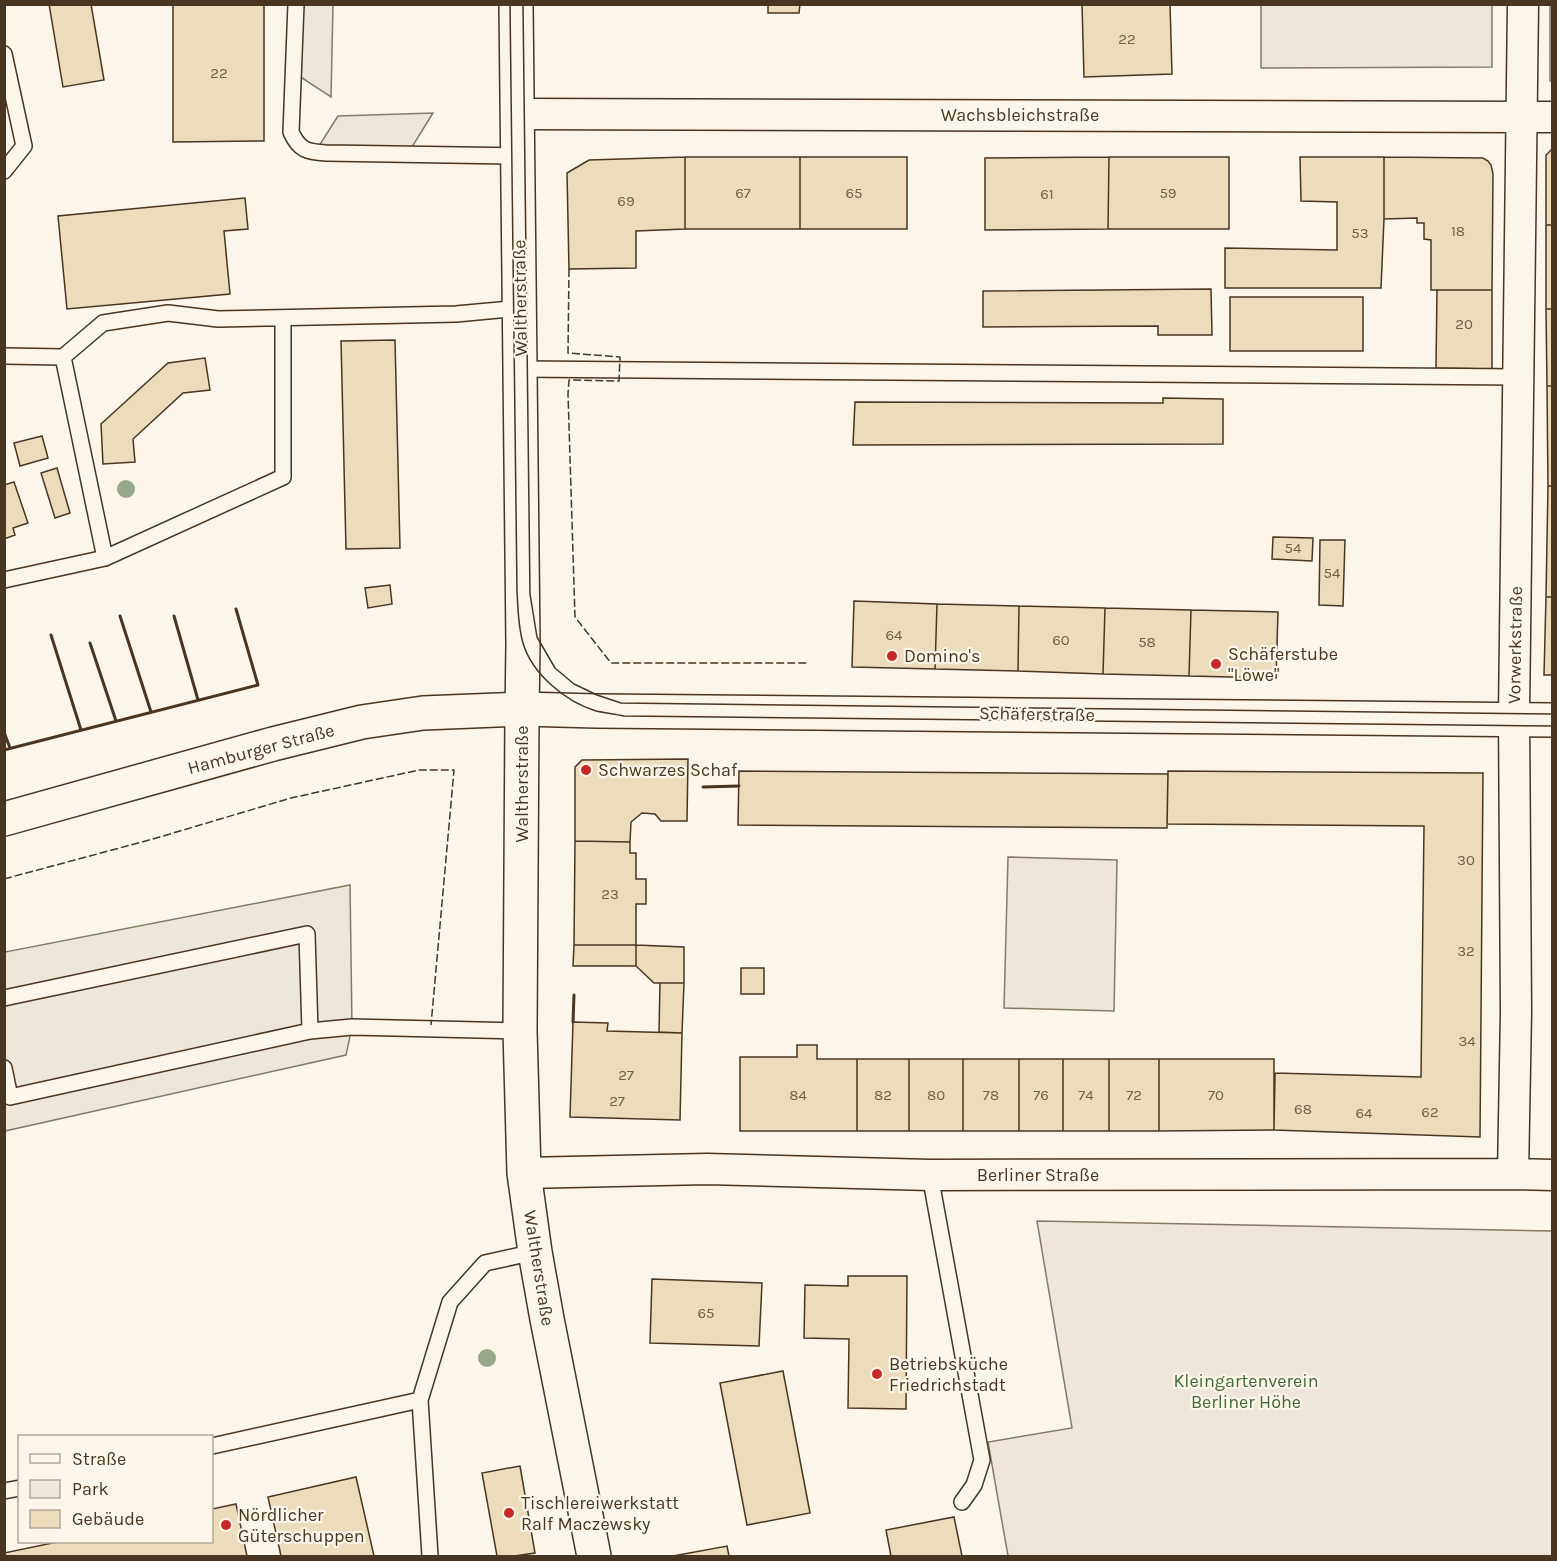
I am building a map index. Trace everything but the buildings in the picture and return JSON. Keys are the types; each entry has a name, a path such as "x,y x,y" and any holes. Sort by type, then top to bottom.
{"main road":[{"name":"Waltherstraße","path":"520,4 517,114 523,633 520,1031 524,1173 535,1252 594,1557"},
{"name":"Schäferstraße","path":"522,709 1552,720"},
{"name":"Hamburger Straße","path":"4,819 273,744 362,722 423,713 522,709"}],"street":[{"name":"Vorwerkstraße","path":"1513,1174 1516,1012 1514,720 1523,4"},
{"name":"Wachsbleichstraße","path":"517,114 1552,117"},
{"name":"Berliner Straße","path":"524,1173 707,1169 930,1175 1552,1175"}],"lane":[{"path":"296,4 291,132 296,143 309,152 518,156"},
{"path":"4,54 24,147 4,171"},
{"path":"4,356 63,357 103,323 168,313 218,319 456,314 520,308"},
{"path":"4,580 105,558 283,477 283,318"},
{"path":"63,357 105,558"},
{"path":"520,369 1519,377"},
{"path":"4,998 307,934 310,1031"},
{"path":"4,1068 10,1096 310,1031 352,1028 520,1031"},
{"path":"930,1175 982,1460 974,1485 962,1502"},
{"path":"430,1557 420,1400 450,1302 485,1263 535,1252"},
{"path":"213,1446 420,1400"}],"green space":[{"path":"1552,4 1552,81 1550,81 1550,5"},
{"path":"1261,5 1492,5 1492,67 1261,68"},
{"path":"1008,857 1117,860 1114,1011 1004,1008"},
{"name":"Kleingartenverein Berliner Höhe","path":"1037,1221 1552,1231 1552,1556 1008,1556 988,1442 1072,1428"}],"shaded area":[{"path":"296,5 333,5 331,97 293,72"},
{"path":"433,113 407,155 315,152 338,116"},
{"path":"350,885 352,1027 346,1055 5,1131 5,952"}],"tram line":[{"path":"510,4 518,617 521,637 527,654 542,676 562,694 596,711 624,716 1552,726"},
{"path":"523,4 530,594 537,637 555,668 574,684 621,703 1552,714"}],"fence":[{"path":"569,269 568,353 620,357 619,381 569,380 575,617 611,663 809,663"},
{"path":"4,879 153,839 291,798 419,770 454,770 431,1025"}],"wall":[{"path":"4,750 258,685 236,609"},
{"path":"120,616 151,712"},
{"path":"174,616 198,700"},
{"path":"51,635 81,730"},
{"path":"90,643 116,721"},
{"path":"4,732 10,748"},
{"path":"703,787 739,786"},
{"path":"573,1022 574,995"}],"place":[{"name":"Domino's","path":"892,656"},
{"name":"Schäferstube \"Löwe\"","path":"1216,664"},
{"name":"Schwarzes Schaf","path":"586,770"},
{"name":"Betriebsküche Friedrichstadt","path":"877,1374"},
{"name":"Tischlereiwerkstatt Ralf Maczewsky","path":"509,1513"},
{"name":"Nördlicher Güterschuppen","path":"226,1525"}]}
